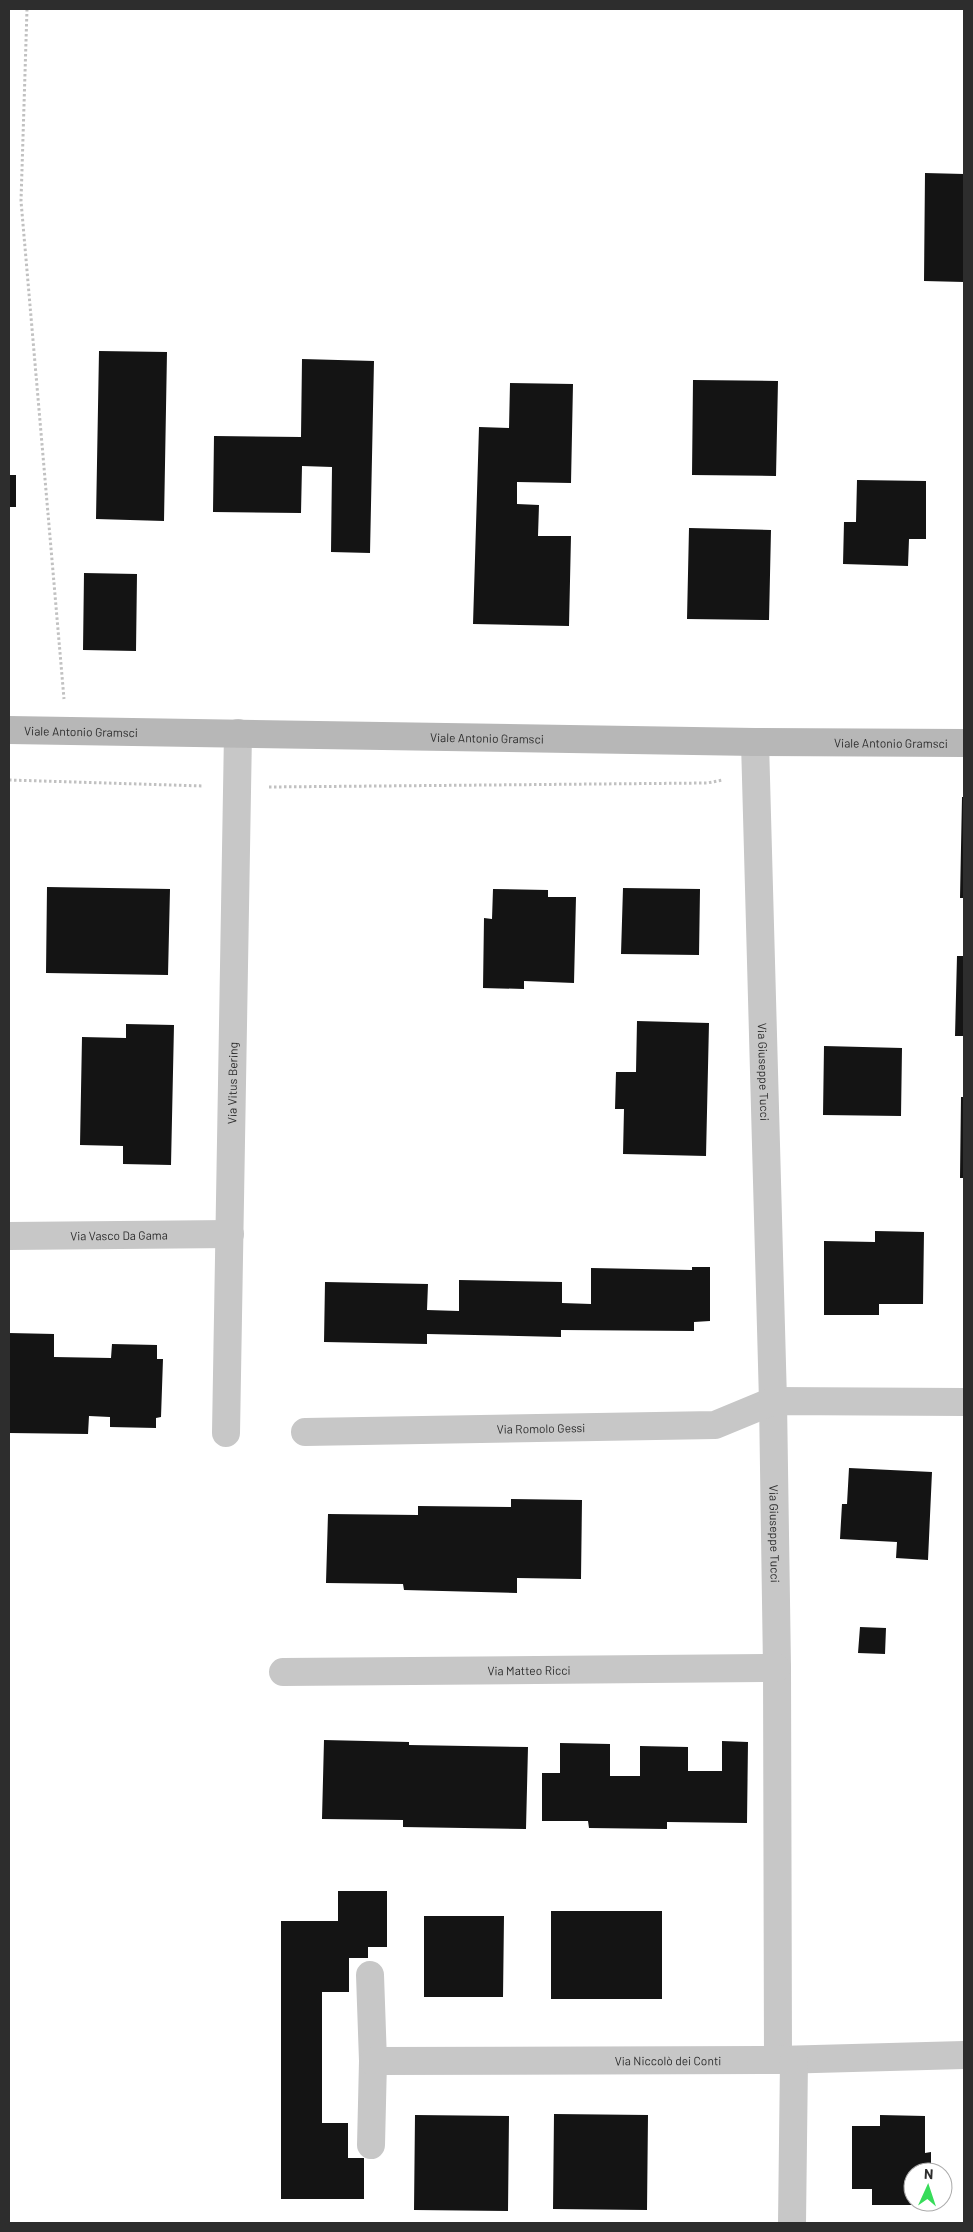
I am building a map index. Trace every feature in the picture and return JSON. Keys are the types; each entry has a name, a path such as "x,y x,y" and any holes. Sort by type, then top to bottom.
{"street":[{"name":"Viale Antonio Gramsci","path":"9,730 67,729 755,742 964,743"},
{"name":"Via Vitus Bering","path":"226,1433 238,733"},
{"name":"Via Giuseppe Tucci","path":"755,742 773,1401 776,1668 792,2223"},
{"name":"Via Vasco Da Gama","path":"9,1236 230,1234"},
{"path":"773,1401 964,1402"},
{"name":"Via Romolo Gessi","path":"305,1432 715,1424 773,1401"},
{"name":"Via Matteo Ricci","path":"283,1672 776,1668"},
{"path":"370,1975 373,2062 371,2145"},
{"name":"Via Niccolò dei Conti","path":"373,2062 786,2060 964,2055"}],"path":[{"path":"27,9 21,202 67,729"},
{"path":"9,780 237,787 707,783 756,774"}],"building":[{"path":"925,173 964,174 964,282 924,281"},
{"path":"99,351 167,352 164,521 96,519"},
{"path":"302,359 374,361 370,553 331,552 332,467 302,466 301,513 213,512 214,436 301,437"},
{"path":"693,380 778,381 776,476 692,475"},
{"path":"510,383 573,384 571,483 517,482 517,504 539,505 538,536 571,536 569,626 473,624 479,427 509,428"},
{"path":"9,475 16,475 16,507 9,507"},
{"path":"857,480 926,481 926,539 909,539 908,566 843,564 844,522 856,522"},
{"path":"689,528 771,530 769,620 687,619"},
{"path":"84,573 137,574 136,651 83,650"},
{"path":"962,797 964,797 964,898 960,898"},
{"path":"47,887 170,889 168,975 46,973"},
{"path":"623,888 700,889 699,955 621,954"},
{"path":"493,889 548,890 548,897 576,897 574,983 524,981 524,989 483,988 484,918 492,919"},
{"path":"957,956 964,956 964,1036 955,1036"},
{"path":"637,1021 709,1023 706,1156 623,1154 624,1109 615,1109 616,1072 636,1072"},
{"path":"126,1024 174,1025 171,1165 123,1164 123,1146 80,1145 82,1037 126,1038"},
{"path":"824,1046 902,1048 901,1116 823,1115"},
{"path":"961,1097 964,1097 964,1178 960,1178"},
{"path":"875,1231 924,1232 923,1304 879,1304 879,1315 824,1315 824,1241 875,1242"},
{"path":"692,1267 710,1267 710,1321 694,1322 694,1331 561,1330 561,1337 427,1334 427,1344 324,1342 325,1282 428,1284 427,1310 459,1311 459,1280 562,1282 562,1303 591,1304 591,1268 692,1270"},
{"path":"9,1333 54,1334 54,1357 111,1358 112,1344 157,1345 157,1359 163,1359 161,1417 156,1418 156,1428 110,1427 110,1417 89,1416 88,1434 9,1433"},
{"path":"849,1468 932,1472 928,1560 896,1558 897,1542 840,1539 842,1504 847,1504"},
{"path":"511,1499 582,1500 581,1579 517,1578 517,1593 404,1590 403,1584 326,1583 328,1514 418,1515 418,1506 511,1507"},
{"path":"860,1627 886,1628 885,1654 858,1653"},
{"path":"324,1740 409,1742 409,1745 528,1747 526,1829 403,1827 403,1820 322,1819"},
{"path":"722,1741 748,1742 747,1823 667,1822 667,1829 589,1828 588,1821 542,1821 542,1773 560,1773 560,1743 610,1744 610,1776 640,1776 640,1746 688,1747 688,1771 722,1771"},
{"path":"338,1891 387,1891 387,1947 368,1947 368,1958 349,1958 349,1992 322,1992 322,2123 348,2123 348,2158 364,2158 364,2199 281,2199 281,1921 338,1921"},
{"path":"551,1911 662,1911 662,1999 551,1999"},
{"path":"424,1916 504,1916 503,1997 424,1997"},
{"path":"554,2114 648,2115 647,2210 553,2209"},
{"path":"415,2115 509,2116 508,2211 414,2210"},
{"path":"880,2115 925,2116 925,2153 931,2152 931,2162 903,2162 903,2205 872,2205 872,2189 852,2189 852,2126 880,2126"}]}
